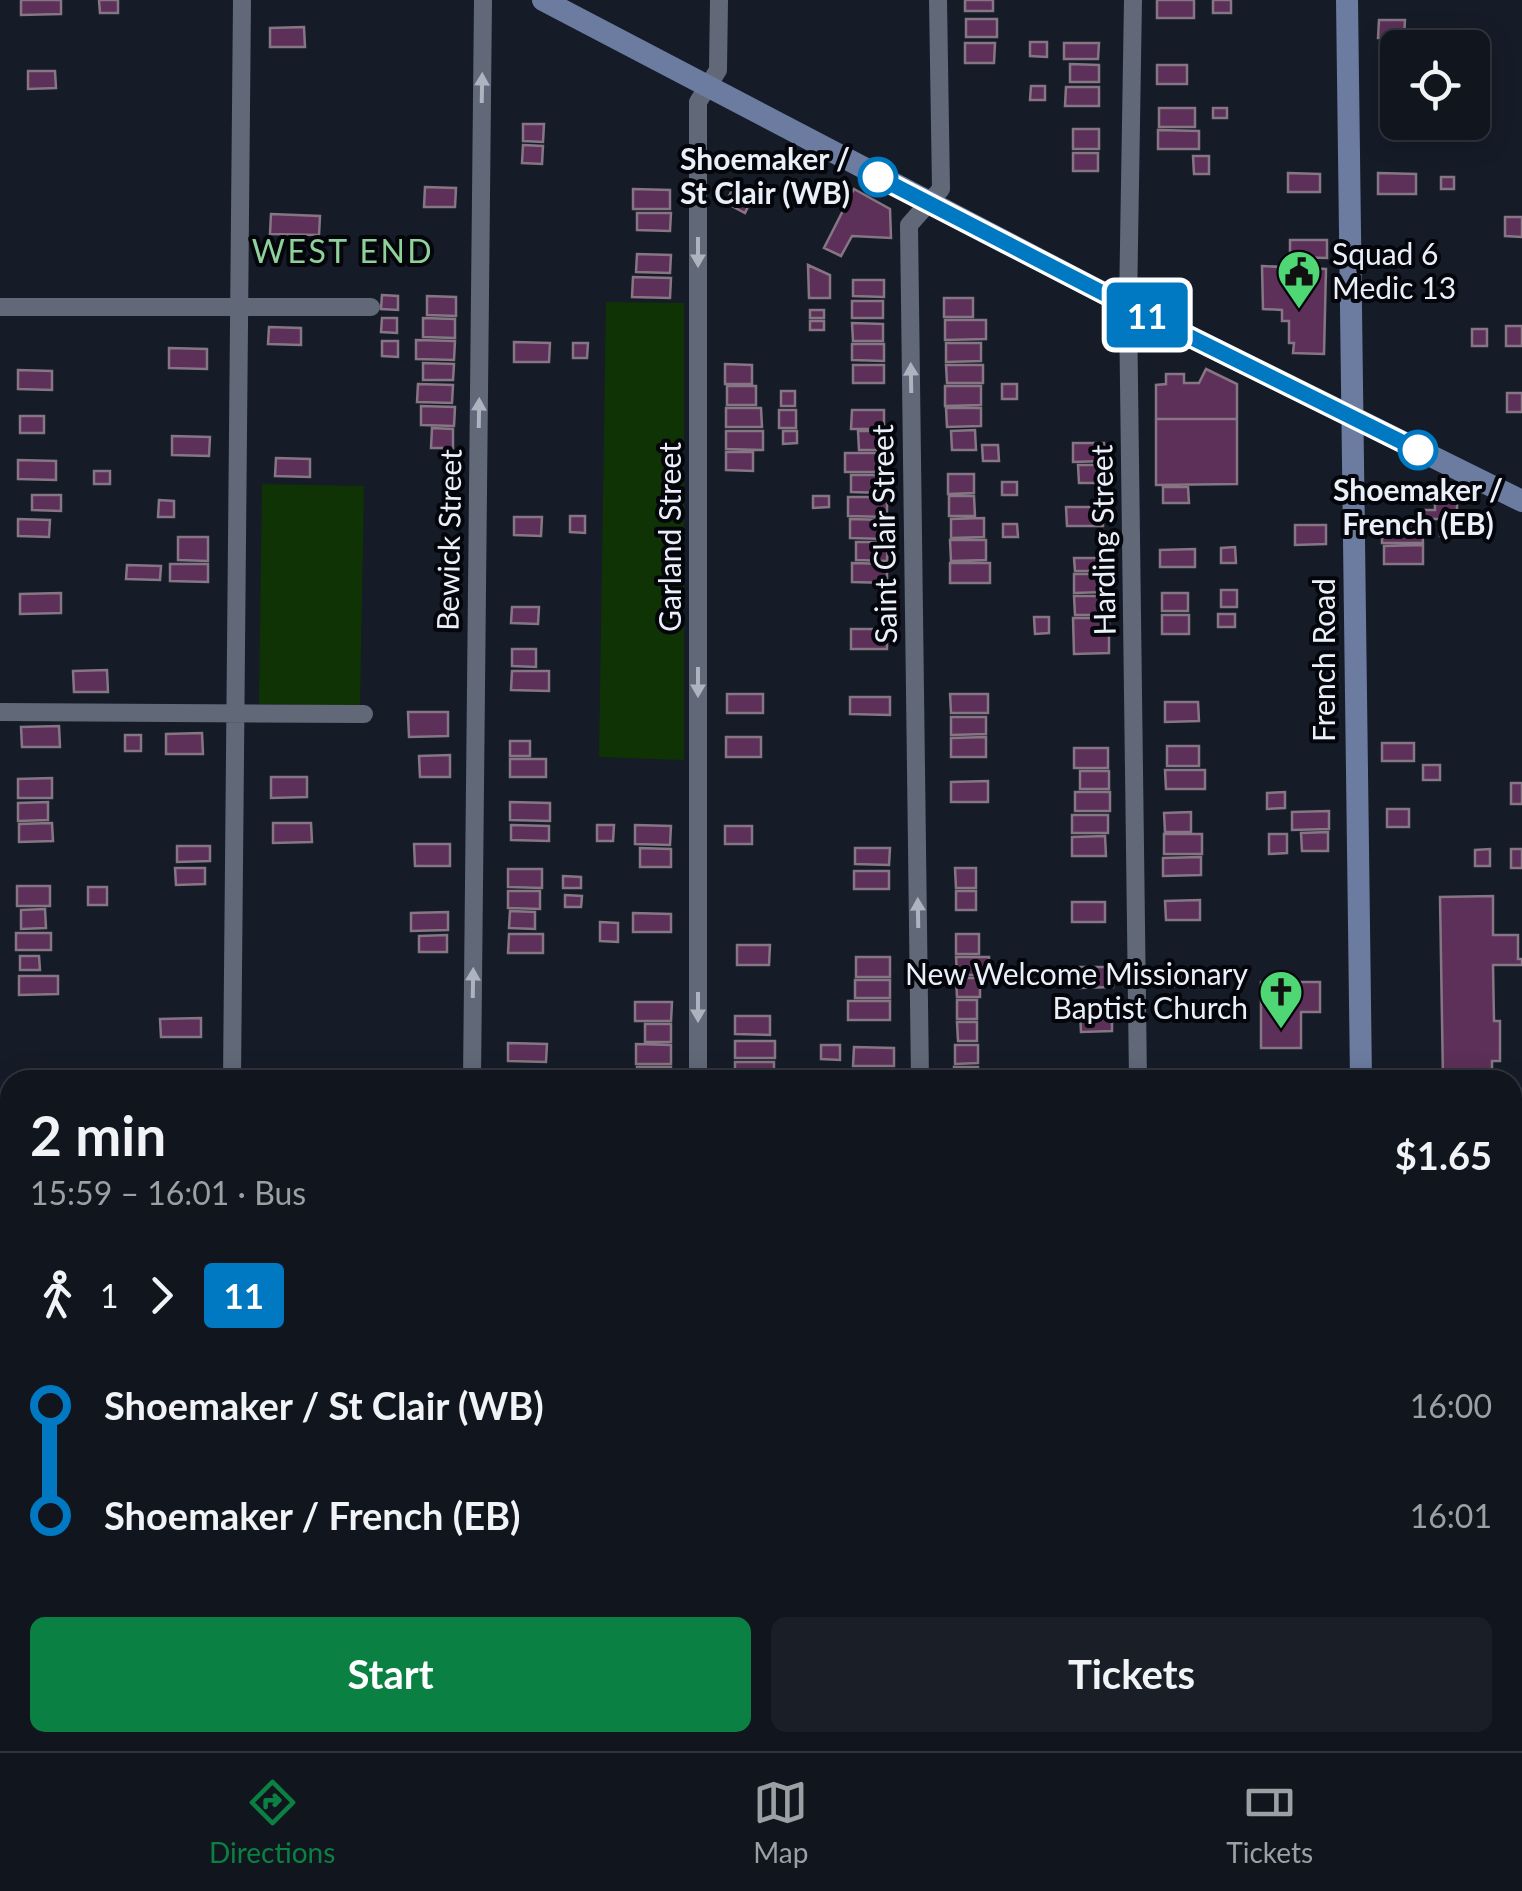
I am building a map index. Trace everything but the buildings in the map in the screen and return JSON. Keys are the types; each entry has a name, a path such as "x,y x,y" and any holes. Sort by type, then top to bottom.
{"street":[{"path":"232,1070 242,0"},
{"name":"Bewick Street","path":"472,1070 483,0"},
{"path":"543,0 1128,306 1522,502"},
{"name":"Garland Street","path":"698,1070 698,102 718,70 719,0"},
{"name":"Saint Clair Street","path":"920,1070 909,225 941,189 938,0"},
{"name":"Harding Street","path":"1134,0 1128,306 1138,1070"},
{"name":"French Road","path":"1347,0 1361,1070"},
{"path":"0,308 371,306"},
{"path":"0,712 364,714"}],"green space":[{"path":"606,302 684,303 684,760 599,757"},
{"path":"262,484 364,486 360,706 259,704"}],"bus line":[{"name":"11","path":"878,177 1418,450"}],"place":[{"name":"Shoemaker / St Clair (WB)","path":"878,177"},
{"name":"Squad 6 Medic 13","path":"1299,310"},
{"name":"Shoemaker / French (EB)","path":"1418,450"},
{"name":"New Welcome Missionary Baptist Church","path":"1281,1030"}],"district":[{"name":"WEST END","path":"343,252"}]}
